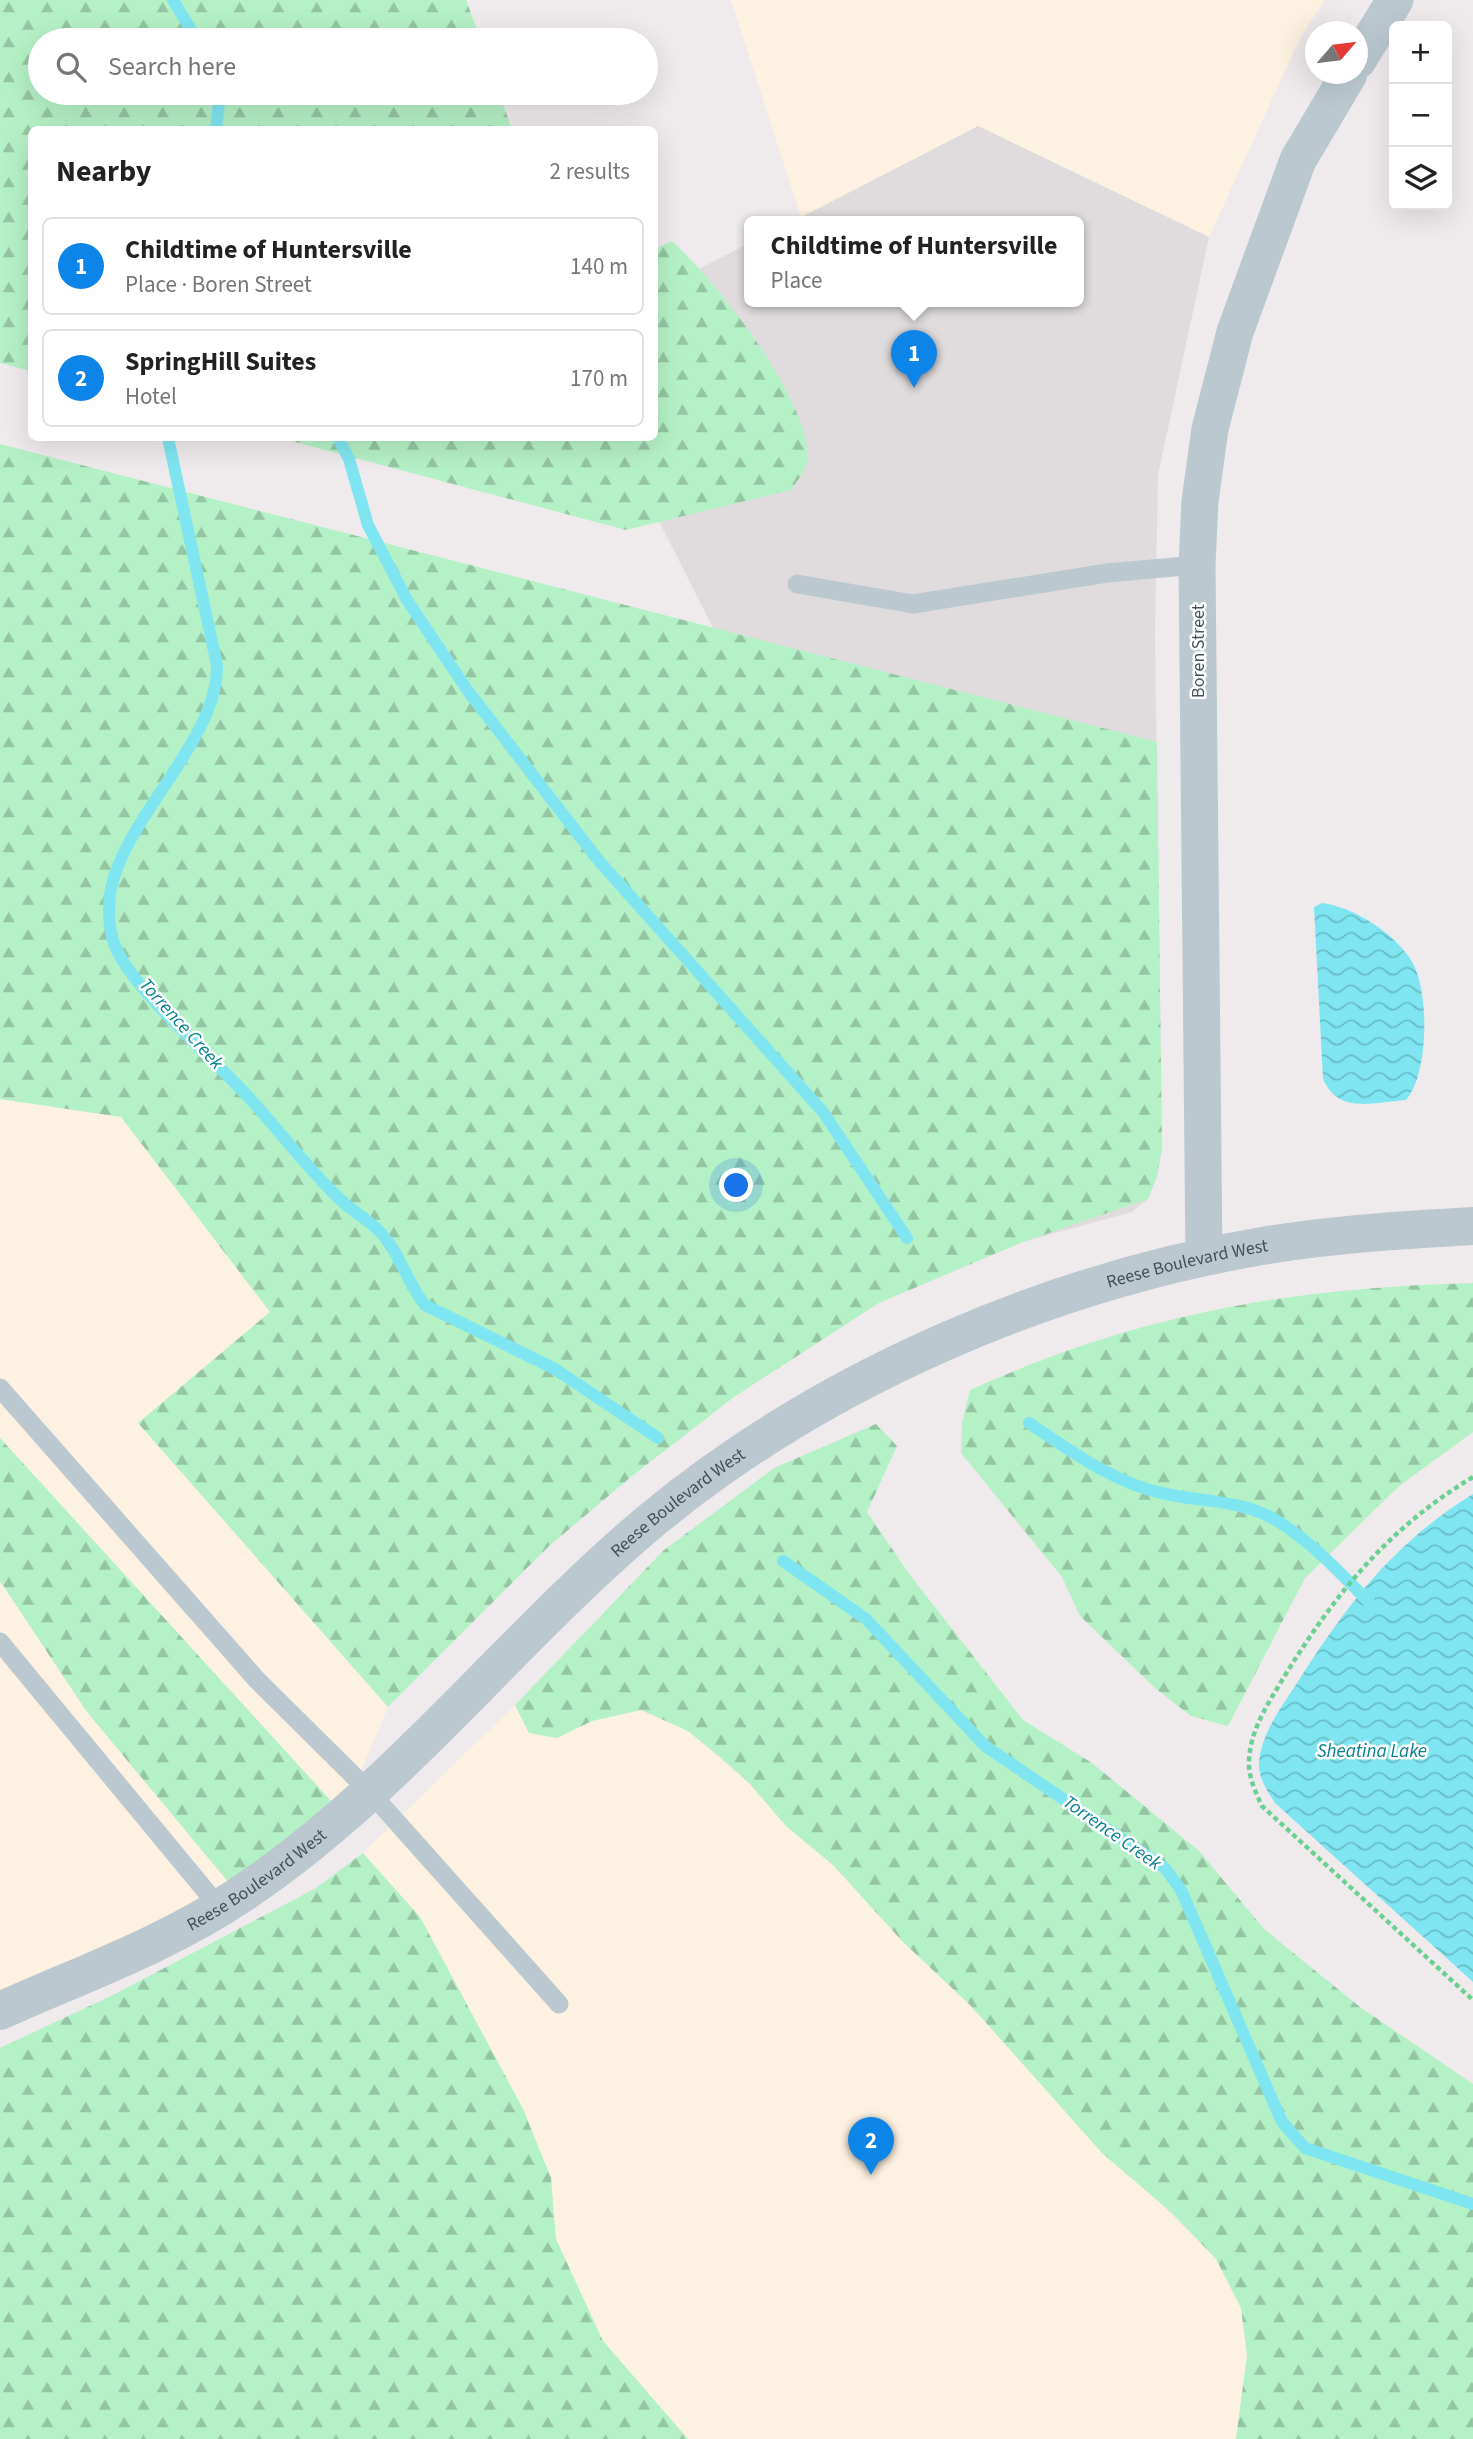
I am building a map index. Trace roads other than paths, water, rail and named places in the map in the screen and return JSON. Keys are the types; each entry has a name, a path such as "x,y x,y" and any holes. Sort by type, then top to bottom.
{"street":[{"path":"1368,43 1395,0"},
{"name":"Boren Street","path":"1204,1257 1197,565 1200,501 1210,429 1235,332 1298,160 1343,84"},
{"name":"Reese Boulevard West","path":"0,2011 165,1936 239,1895 328,1828 433,1735 587,1579 653,1519 736,1459 819,1406 946,1342 1079,1291 1204,1257 1350,1233 1473,1226"}],"lane":[{"path":"797,584 913,604 1107,573 1197,565"},
{"path":"0,1388 257,1680 369,1791 559,2004"},
{"path":"0,1642 219,1907"}],"water":[{"path":"1322,903 1347,910 1384,931 1404,950 1417,974 1424,1011 1423,1052 1414,1088 1406,1100 1369,1104 1348,1102 1338,1098 1323,1079 1314,907"},
{"name":"Sheatina Lake","path":"1473,1494 1473,1982 1275,1803 1262,1780 1259,1764 1263,1742 1279,1711 1353,1602 1395,1555 1419,1533"}],"waterway":[{"name":"Torrence Creek","path":"173,0 190,28"},
{"name":"Torrence Creek","path":"216,126 219,105"},
{"name":"Torrence Creek","path":"169,441 217,665 213,693 203,721 120,860 109,902 110,925 115,946 136,980 152,999 251,1099 330,1190 385,1237 425,1305 555,1369 658,1438"},
{"path":"340,441 349,459 368,525 407,600 468,691 599,861 823,1112 907,1238"},
{"path":"1029,1423 1094,1465 1129,1483 1166,1494 1248,1508 1274,1519 1313,1547 1370,1603"},
{"name":"Torrence Creek","path":"783,1561 866,1619 985,1746 1165,1868 1181,1890 1282,2122 1305,2148 1473,2204"}],"place":[{"name":"Childtime of Huntersville","path":"914,388"},
{"name":"SpringHill Suites","path":"871,2175"}]}
